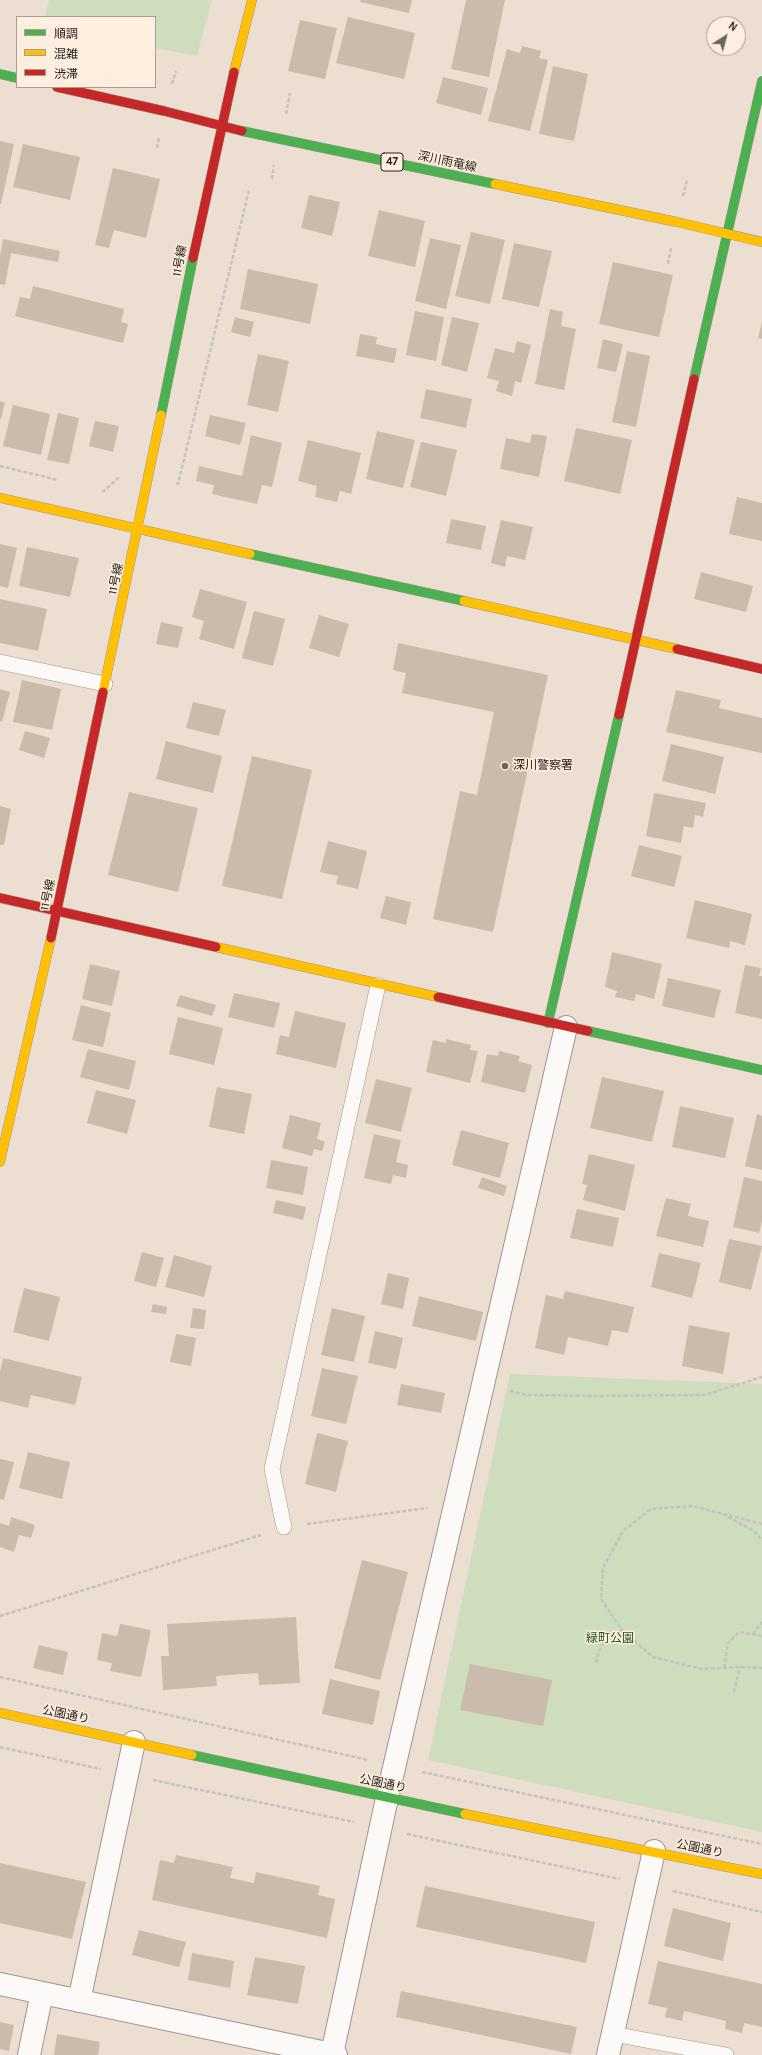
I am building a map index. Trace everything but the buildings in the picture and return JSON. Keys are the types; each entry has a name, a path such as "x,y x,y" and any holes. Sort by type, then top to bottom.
{"street":[{"name":"11号線","path":"0,1162 57,911 221,127 252,0"},
{"path":"0,74 16,78"},
{"path":"0,1984 334,2055 386,1798 482,1386 637,641 762,81"},
{"name":"深川雨竜線","path":"61,88 164,111 221,127 762,242"},
{"path":"0,498 762,669"},
{"path":"0,898 378,985 762,1070"},
{"name":"公園通り","path":"0,1713 386,1798 762,1874"},
{"path":"79,2001 134,1742"},
{"path":"608,2055 654,1851"},
{"path":"29,2055 42,1993"}],"lane":[{"path":"0,662 105,684"},
{"path":"284,1527 272,1469 378,985"},
{"path":"613,2034 726,2055"}],"path":[{"path":"482,1386 528,1395 705,1395 762,1377"},
{"path":"0,1616 284,1527 455,1504"},
{"path":"762,1524 692,1506 651,1509 624,1531 603,1568 601,1599 622,1630 653,1657 702,1669 740,1667 762,1668"},
{"path":"724,1515 754,1531 762,1540"},
{"path":"753,1634 762,1622"},
{"path":"596,1663 600,1647 610,1635 622,1630"},
{"path":"724,1668 728,1643 739,1632 762,1636"},
{"path":"734,1692 740,1667"}],"green space":[{"path":"49,0 212,0 197,56 156,48 156,16 45,16"},
{"name":"緑町公園","path":"510,1374 762,1384 762,1832 428,1760"}],"traffic: fast":[{"path":"0,74 16,78"},
{"path":"694,379 762,81"},
{"path":"242,131 495,184"},
{"path":"161,415 193,258"},
{"path":"250,554 464,601"},
{"path":"548,1023 619,715"},
{"path":"588,1031 762,1070"},
{"path":"192,1755 465,1814"}],"traffic: slow":[{"path":"234,72 252,0"},
{"path":"495,184 677,222 762,242"},
{"path":"103,692 161,415"},
{"path":"0,498 250,554"},
{"path":"464,601 677,649"},
{"path":"0,1162 51,938"},
{"path":"216,947 438,997"},
{"path":"0,1713 192,1755"},
{"path":"465,1814 762,1874"}],"traffic: jam":[{"path":"193,258 234,72"},
{"path":"61,88 164,111 242,131"},
{"path":"619,715 694,379"},
{"path":"677,649 762,669"},
{"path":"51,938 103,692"},
{"path":"0,898 216,947"},
{"path":"438,997 588,1031"}],"place":[{"name":"深川警察署","path":"505,766"}]}
